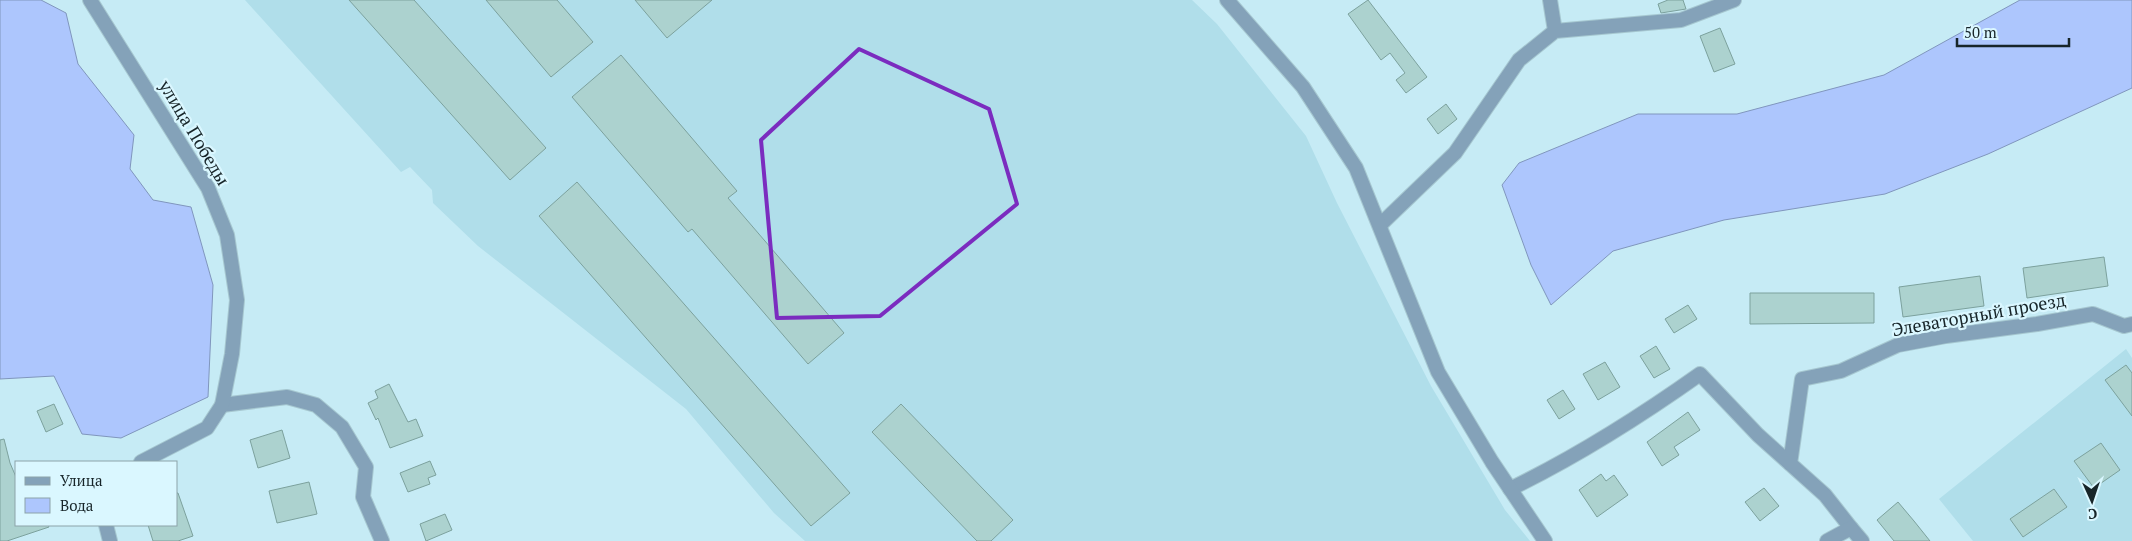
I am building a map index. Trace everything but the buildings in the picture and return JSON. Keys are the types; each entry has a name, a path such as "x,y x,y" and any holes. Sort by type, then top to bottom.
{"street":[{"name":"улица Победы","path":"90,0 208,188 227,235 237,300 232,354 222,405 207,428 143,461"},
{"path":"1227,0 1302,86 1356,168 1438,372 1510,490 1545,541"},
{"path":"1550,0 1555,31"},
{"path":"1380,226 1455,153 1520,60 1555,31 1681,20 1734,0"},
{"name":"Элеваторный проезд","path":"1790,464 1802,379 1841,371 1898,345 1946,336 2037,324 2093,314 2124,326 2132,324"},
{"path":"1510,490 1555,467 1637,419 1700,374 1758,435 1825,496 1862,541"},
{"path":"222,405 287,397 316,404 342,427 366,467 363,497 382,541"},
{"path":"106,526 110,541"},
{"path":"1827,541 1851,528"}],"highlighted area":[{"path":"859,49 989,109 1017,204 880,316 777,318 761,140"}],"shaded area":[{"path":"245,0 1192,0 1217,24 1306,136 1337,203 1431,386 1505,510 1530,541 805,541 774,513 686,409 478,246 433,203 432,190 410,167 401,172"},
{"path":"2126,349 2132,358 2132,541 1973,541 1939,499"}],"water":[{"path":"0,0 41,0 66,13 78,64 134,135 130,169 153,200 191,207 213,285 208,397 121,438 82,434 54,376 0,379"},
{"path":"2020,0 2132,0 2132,88 1988,154 1885,194 1724,220 1613,251 1551,305 1531,265 1502,185 1519,163 1638,114 1737,114 1884,75"}]}
